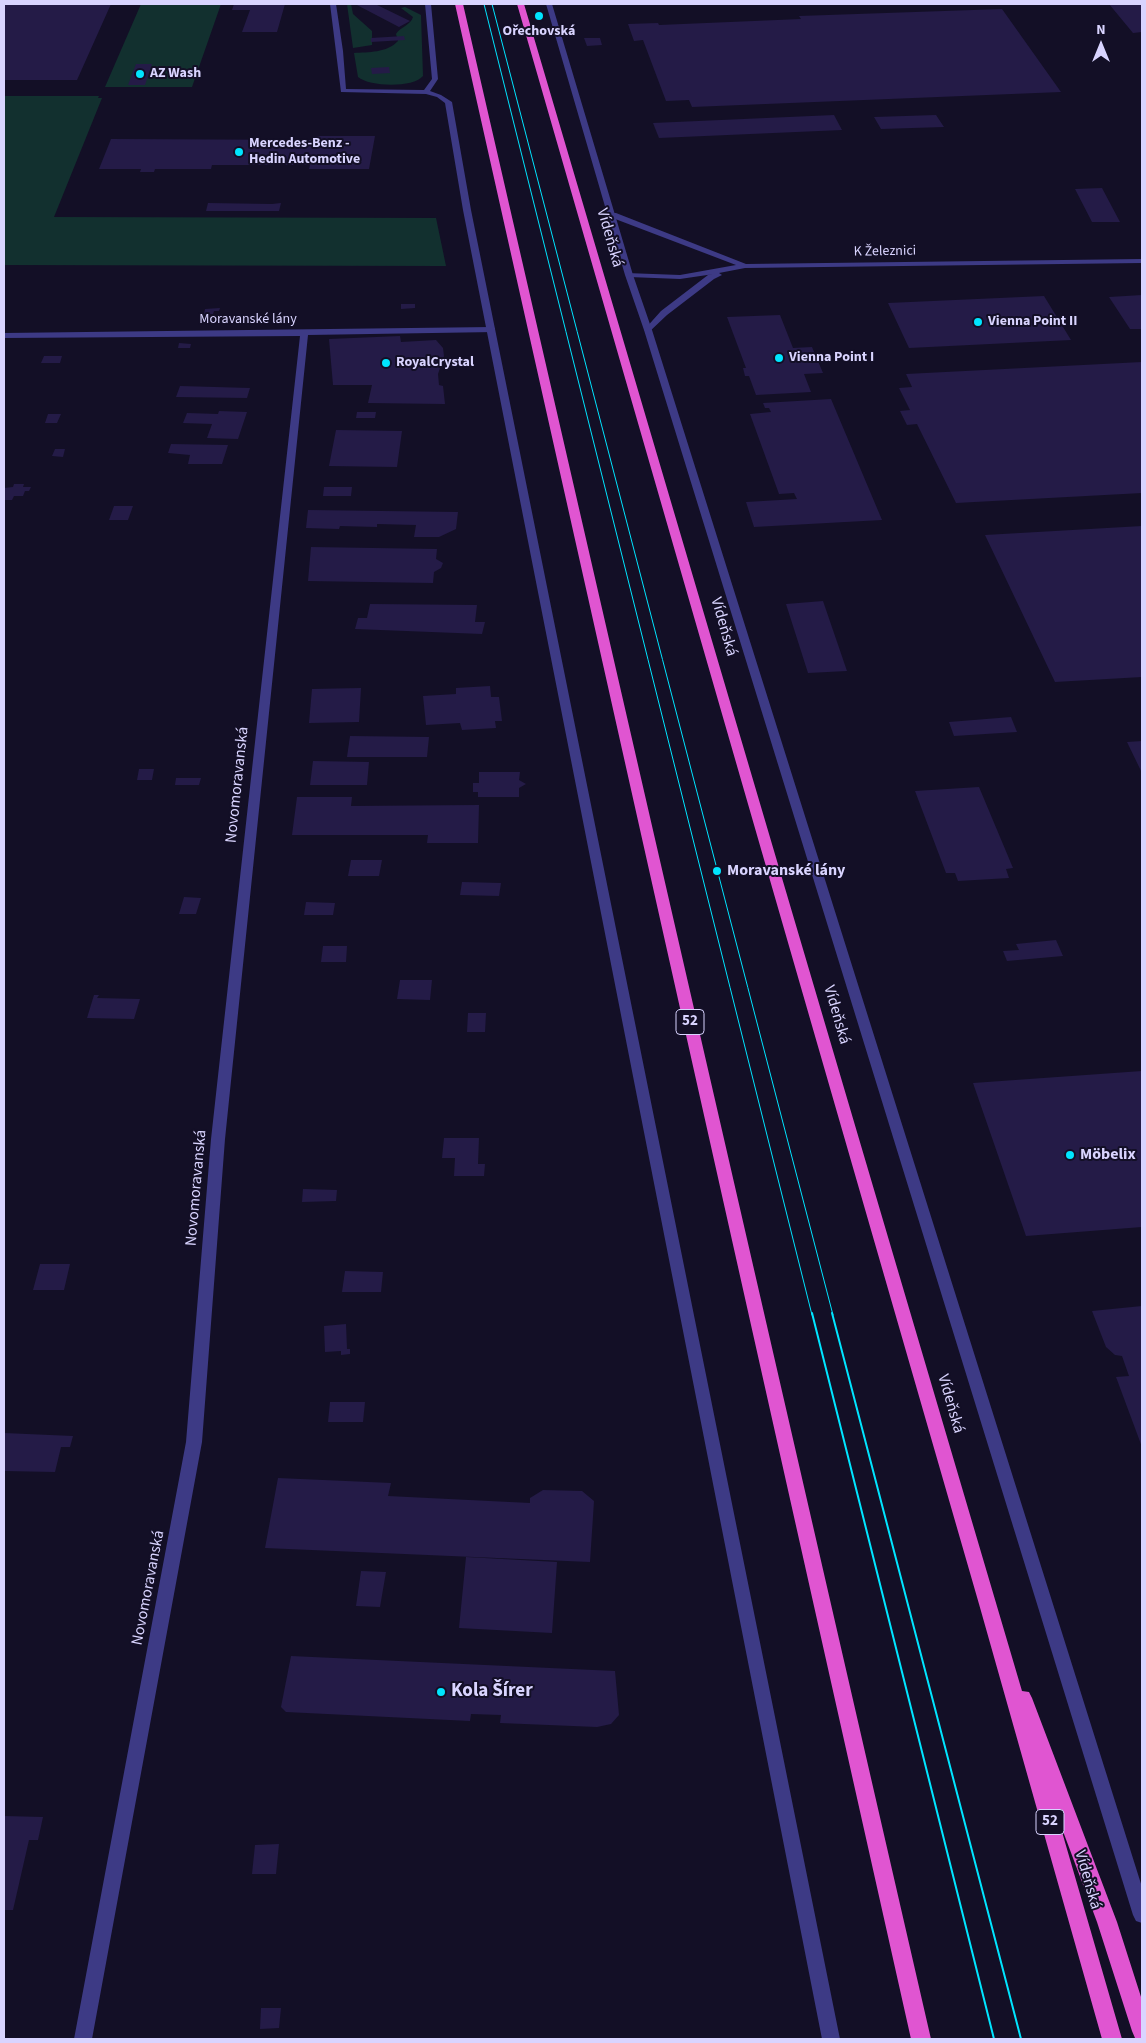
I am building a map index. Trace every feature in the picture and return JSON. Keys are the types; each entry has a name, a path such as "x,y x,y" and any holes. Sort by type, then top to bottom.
{"highway":[{"name":"52","path":"459,4 921,2039"},
{"name":"Vídeňská","path":"520,4 988,1604 1112,2039"},
{"path":"988,1604 1107,1922 1142,2031"}],"street":[{"path":"333,4 340,51 343,91 426,92 439,96 448,102 467,210 831,2039"},
{"path":"426,92 435,79 428,4"},
{"name":"Vídeňská","path":"549,4 629,275 648,330 1142,1915"},
{"path":"612,215 745,266"},
{"name":"K Železnici","path":"629,275 680,277 745,266 1142,261"},
{"path":"648,330 664,314 711,277 745,266"},
{"name":"Moravanské lány","path":"4,335 492,330"},
{"name":"Novomoravanská","path":"83,2039 194,1442 218,1139 304,333"}],"green space":[{"path":"141,4 221,4 192,87 105,87"},
{"path":"347,4 351,4 353,14 372,31 372,45 353,48"},
{"path":"405,7 421,15 423,76 410,83 391,85 372,83 358,77 354,53 383,50 394,45 398,41 396,34 413,17 401,8"},
{"path":"4,96 99,96 98,98 102,98 54,217 436,218 446,266 4,265"}],"building":[{"path":"4,4 111,4 77,80 4,80"},
{"path":"234,4 285,4 277,32 242,32 250,10 232,10"},
{"path":"355,4 375,4 410,21 399,27"},
{"path":"1109,4 1142,4 1142,32 1133,33"},
{"path":"1002,9 1061,92 692,107 689,100 666,101 643,40 634,41 628,24 658,23 659,25 801,19 799,16"},
{"path":"404,36 405,40 371,42 371,38"},
{"path":"584,38 600,38 602,45 587,46"},
{"name":"AZ Wash","path":"136,64 152,64 145,85 128,85"},
{"path":"389,67 390,73 372,74 371,68"},
{"path":"834,115 842,130 659,138 653,123"},
{"path":"936,115 944,127 881,129 874,117"},
{"name":"Mercedes-Benz - Hedin Automotive","path":"316,136 375,136 369,169 309,169 310,165 212,165 211,169 155,169 154,172 140,172 141,169 99,169 111,139 315,140"},
{"path":"1102,188 1120,222 1092,222 1075,189"},
{"path":"208,203 281,203 279,211 206,211"},
{"path":"1142,295 1142,329 1130,329 1109,297"},
{"name":"Vienna Point II","path":"1044,296 1071,340 909,348 888,303"},
{"path":"401,304 415,304 415,308 401,309"},
{"path":"220,308 219,311 214,311 213,314 204,314 205,309"},
{"name":"Vienna Point I","path":"780,315 793,348 812,347 823,373 804,374 811,392 756,395 749,376 745,376 743,368 746,368 727,317"},
{"name":"RoyalCrystal","path":"400,336 401,342 436,340 443,348 444,356 438,374 439,385 443,386 445,404 368,403 372,385 333,385 329,339"},
{"path":"179,343 191,344 190,348 178,348"},
{"path":"44,356 62,356 60,363 41,363"},
{"path":"1142,362 1142,493 956,503 917,424 907,425 900,411 910,410 899,388 912,387 906,374"},
{"path":"180,386 250,388 247,398 176,397"},
{"path":"831,399 882,520 754,527 746,502 797,499 794,493 779,494 750,414 771,412 769,408 765,408 763,403"},
{"path":"219,411 247,412 238,439 207,438 212,424 183,423 187,413 218,414"},
{"path":"357,412 376,412 375,418 356,418"},
{"path":"48,414 61,414 57,423 45,423"},
{"path":"336,430 402,431 397,467 329,466"},
{"path":"171,444 228,445 222,464 188,464 190,455 168,453"},
{"path":"55,449 65,449 63,457 52,456"},
{"path":"14,484 24,484 23,487 31,487 29,491 25,491 23,496 14,496 12,500 4,500 4,488 13,487"},
{"path":"324,487 352,487 351,496 323,496"},
{"path":"114,506 133,506 128,520 109,520"},
{"path":"308,510 458,512 456,529 439,537 414,537 416,525 377,524 377,527 340,526 339,529 306,528"},
{"path":"1142,526 1142,677 1055,682 985,535"},
{"path":"311,547 437,549 436,559 443,563 441,568 434,572 433,583 308,581"},
{"path":"823,601 847,671 808,673 786,604"},
{"path":"370,604 477,605 475,622 485,622 482,634 355,629 358,618 367,618"},
{"path":"490,686 491,697 499,697 502,721 495,721 496,728 462,730 460,723 426,725 423,696 456,694 456,688"},
{"path":"361,688 359,722 309,723 312,689"},
{"path":"1011,717 1017,732 954,736 949,722"},
{"path":"350,736 429,737 427,757 347,757"},
{"path":"1142,741 1142,773 1127,742"},
{"path":"313,761 369,762 367,785 310,785"},
{"path":"139,769 154,769 152,780 137,780"},
{"path":"479,772 520,772 519,780 526,784 519,788 519,797 478,797 478,792 473,792 473,783 479,783"},
{"path":"176,778 201,778 199,785 175,785"},
{"path":"979,787 1013,868 1006,869 1009,878 958,881 955,873 946,873 915,791"},
{"path":"297,797 352,797 351,806 479,805 478,843 427,843 428,835 292,835"},
{"path":"351,860 382,860 379,876 348,876"},
{"path":"462,882 501,883 499,896 460,895"},
{"path":"184,897 201,898 196,914 179,914"},
{"path":"306,902 335,903 333,915 304,915"},
{"path":"1056,940 1063,956 1007,961 1003,951 1019,950 1016,944"},
{"path":"323,946 347,946 346,962 321,962"},
{"path":"400,980 432,980 430,1000 397,999"},
{"path":"94,995 99,995 97,998 140,999 134,1019 87,1018"},
{"path":"468,1013 486,1013 485,1032 467,1032"},
{"name":"Möbelix","path":"1142,1071 1142,1227 1026,1236 973,1083"},
{"path":"444,1138 479,1138 478,1164 485,1164 484,1176 454,1176 455,1158 442,1158"},
{"path":"303,1189 337,1190 336,1201 302,1202"},
{"path":"40,1264 70,1264 64,1290 33,1290"},
{"path":"345,1271 383,1272 381,1292 342,1292"},
{"path":"1142,1306 1142,1447 1116,1377 1129,1376 1122,1356 1115,1355 1106,1347 1092,1311"},
{"path":"346,1324 347,1349 350,1349 350,1354 341,1355 341,1351 325,1352 324,1326"},
{"path":"330,1402 365,1402 363,1422 328,1422"},
{"path":"4,1433 73,1436 70,1447 61,1447 55,1472 4,1471"},
{"path":"278,1478 391,1483 388,1496 530,1503 530,1498 543,1490 582,1491 594,1501 590,1562 265,1548"},
{"path":"466,1557 557,1562 552,1633 459,1628"},
{"path":"361,1571 386,1572 380,1607 356,1606"},
{"path":"291,1656 615,1671 619,1715 611,1724 597,1727 500,1723 501,1715 471,1714 470,1721 286,1712 281,1707"},
{"path":"4,1816 43,1817 38,1840 29,1840 13,1910 4,1910"},
{"path":"279,1844 276,1874 252,1874 255,1845"},
{"path":"261,2008 281,2008 279,2028 260,2029"}],"tram line":[{"path":"484,4 812,1315"},
{"path":"492,4 833,1315"},
{"path":"812,1313 994,2039"},
{"path":"832,1313 1021,2039"}],"place":[{"name":"Ořechovská","path":"539,16"},
{"name":"AZ Wash","path":"140,74"},
{"name":"Mercedes-Benz - Hedin Automotive","path":"239,152"},
{"name":"Vienna Point II","path":"978,322"},
{"name":"Vienna Point I","path":"779,358"},
{"name":"RoyalCrystal","path":"386,363"},
{"name":"Moravanské lány","path":"717,871"},
{"name":"Möbelix","path":"1070,1155"},
{"name":"Kola Šírer","path":"441,1692"}]}
